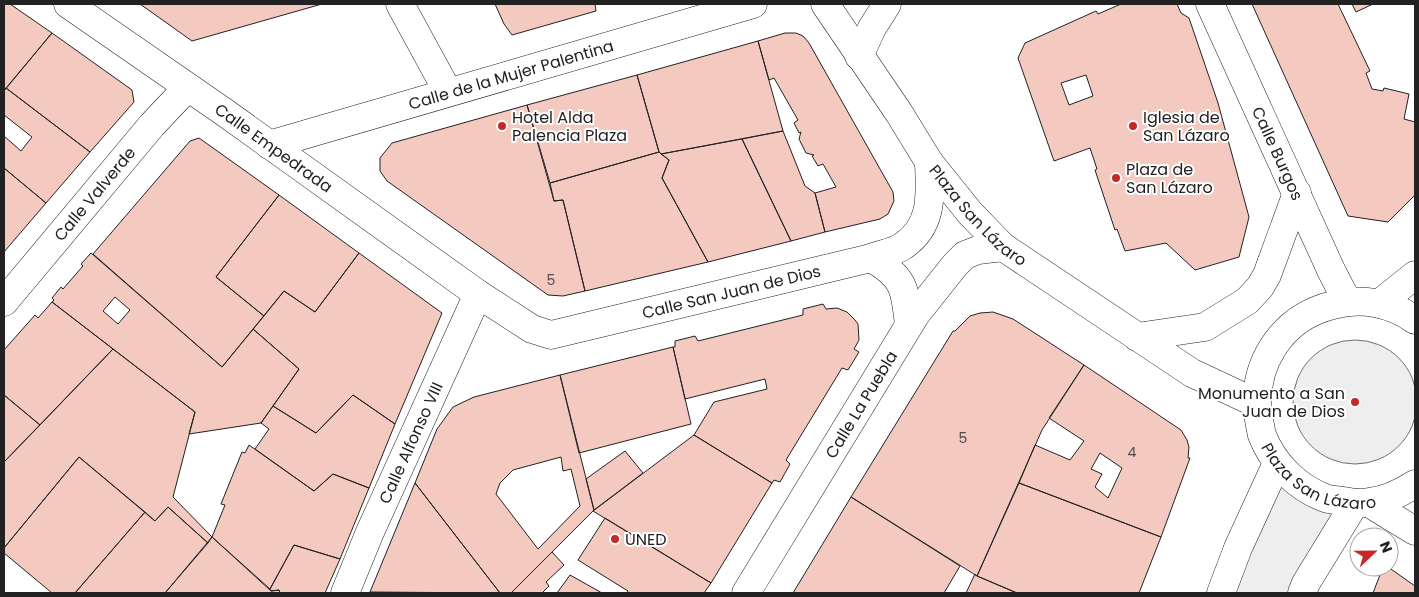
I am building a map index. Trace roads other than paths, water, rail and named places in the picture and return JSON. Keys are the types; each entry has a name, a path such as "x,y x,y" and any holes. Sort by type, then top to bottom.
{"street":[{"name":"Calle Empedrada","path":"68,4 478,294"},
{"path":"400,4 448,92"},
{"name":"Calle de la Mujer Palentina","path":"269,145 753,4"},
{"name":"Plaza San Lázaro","path":"826,4 859,56 899,113 929,162 970,213 1004,247 1192,373 1256,403"},
{"path":"859,56 872,28 887,4"},
{"name":"Calle Burgos","path":"1210,4 1331,270 1347,301"},
{"name":"Calle Valverde","path":"4,302 152,125 187,88"},
{"name":"Calle San Juan de Dios","path":"478,294 532,329 551,335 871,258 902,247 918,233 929,211 929,162"},
{"path":"1137,337 1205,327 1247,301 1260,287 1267,275 1297,193"},
{"name":"Calle La Puebla","path":"746,593 916,314 965,254 978,250 1004,247"},
{"path":"871,258 888,268 901,284 906,297 909,326"},
{"path":"1380,303 1415,275"},
{"name":"Calle Alfonso VIII","path":"345,593 370,532 478,294"},
{"name":"Plaza San Lázaro","path":"1415,320 1405,313 1380,303 1347,301 1318,308 1292,324 1273,346 1260,373 1256,403 1262,434 1277,463 1298,484 1325,498 1362,503 1396,495 1415,484"},
{"path":"1221,593 1238,548 1277,463"},
{"path":"1302,593 1306,583 1362,503 1415,531"}],"place":[{"name":"Hotel Alda Palencia Plaza","path":"502,126"},
{"name":"Iglesia de San Lázaro","path":"1133,126"},
{"name":"Plaza de San Lázaro","path":"1116,178"},
{"name":"Monumento a San Juan de Dios","path":"1355,402"},
{"name":"UNED","path":"615,539"}]}
